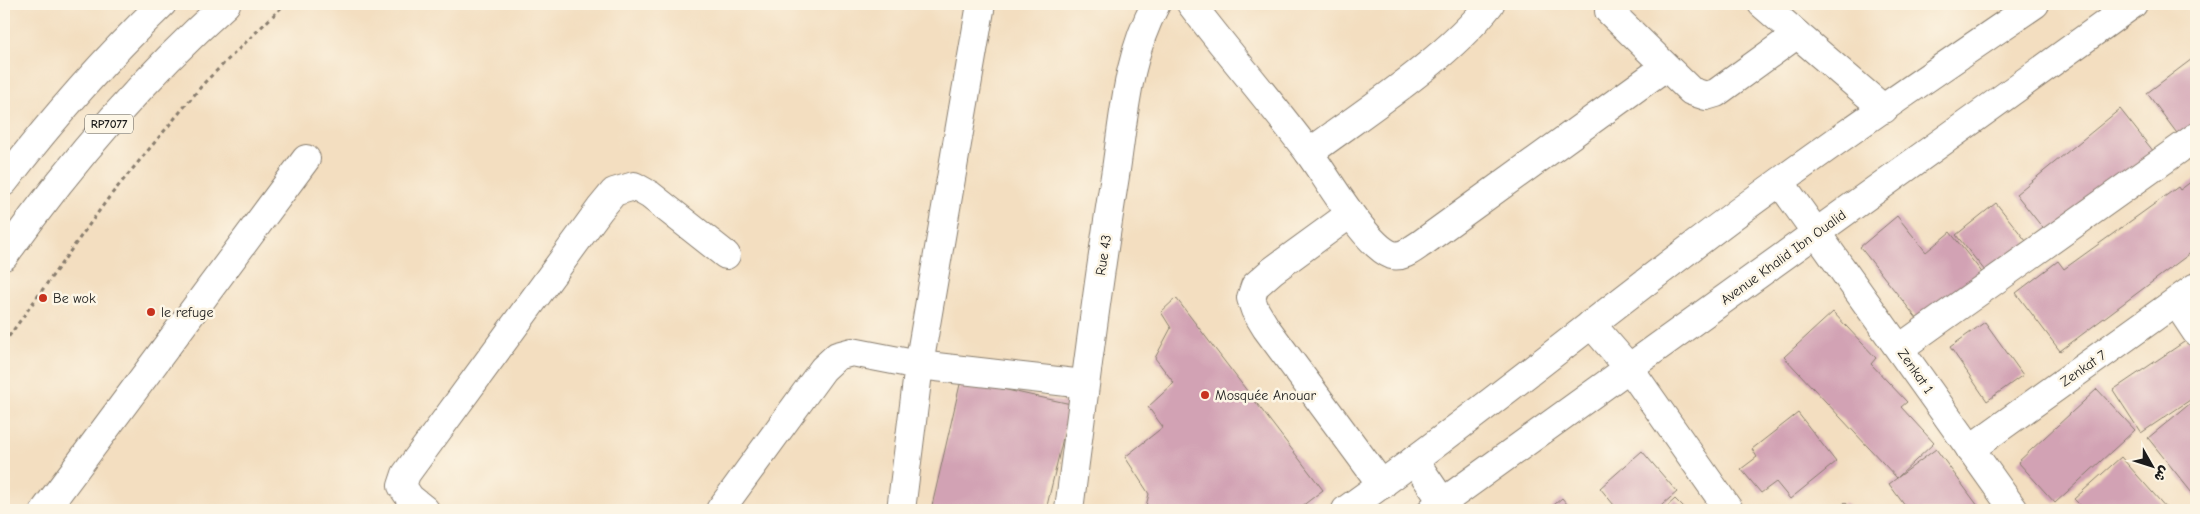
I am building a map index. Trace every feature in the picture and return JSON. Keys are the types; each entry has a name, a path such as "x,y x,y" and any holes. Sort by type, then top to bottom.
{"street":[{"path":"4,182 50,122 122,42 162,4"},
{"name":"RP7077","path":"4,256 115,117 201,27 226,4"},
{"path":"902,510 919,365 981,4"},
{"name":"Rue 43","path":"1069,510 1084,384 1135,52 1156,4"},
{"path":"1191,4 1309,153 1350,214 1381,249 1393,255 1403,254 1665,68"},
{"path":"1309,153 1430,63 1461,35 1490,4"},
{"path":"1762,4 1884,109"},
{"path":"1346,510 1382,485 1591,324 1780,182 2035,4"},
{"name":"Avenue Khalid Ibn Oualid","path":"1441,508 1578,403 1630,369 2133,4"},
{"path":"1609,11 1665,68 1698,94 1716,93 1796,35"},
{"path":"1900,348 2196,137"},
{"path":"45,510 306,158"},
{"name":"Zenkat 1","path":"1780,182 2014,510"},
{"path":"425,510 410,498 402,486 406,474 614,192 634,186 650,195 726,255"},
{"path":"1350,214 1272,271 1255,286 1251,298 1255,310 1266,328 1382,485"},
{"path":"2186,295 2196,332"},
{"name":"Zenkat 7","path":"1970,449 2186,295"},
{"path":"1591,324 1630,369 1729,510"},
{"path":"720,510 822,369 837,356 852,352 919,365 1084,384"},
{"path":"1414,460 1441,508"}],"path":[{"path":"4,343 110,196 205,82 284,4"}],"building":[{"path":"2196,56 2196,129 2182,140 2147,93"},
{"path":"2120,109 2154,152 2050,237 2016,194"},
{"path":"2196,178 2196,249 2060,351 2016,293 2058,261 2064,269 2178,187 2180,190"},
{"path":"1996,203 2030,246 1990,277 1956,235"},
{"path":"1897,216 1926,252 1950,232 1984,275 1922,325 1860,247"},
{"name":"Mosquée Anouar","path":"1176,298 1323,490 1297,510 1145,510 1149,494 1125,457 1163,427 1148,407 1174,383 1155,358 1171,328 1161,312"},
{"path":"1833,312 1876,358 1871,364 1907,402 1901,407 1934,443 1897,478 1784,357"},
{"path":"1985,322 2023,375 1987,401 1950,347"},
{"path":"2190,338 2196,347 2196,396 2141,433 2113,390"},
{"path":"961,380 1071,404 1046,510 931,510"},
{"path":"2097,389 2135,430 2055,503 2018,462"},
{"path":"2192,402 2196,408 2196,498 2148,438"},
{"path":"1798,413 1836,462 1790,499 1776,482 1761,493 1741,469 1757,457 1752,449"},
{"path":"1936,449 1981,510 1908,510 1889,484"},
{"path":"1642,451 1677,492 1656,510 1618,510 1600,488"},
{"path":"2121,457 2168,510 2085,510 2074,499"},
{"path":"1562,498 1572,510 1548,510"},
{"path":"1675,499 1686,510 1663,510"},
{"path":"1845,502 1853,510 1837,510"}],"place":[{"name":"Be wok","path":"43,298"},
{"name":"le refuge","path":"151,312"},
{"name":"Mosquée Anouar","path":"1205,395"}]}
